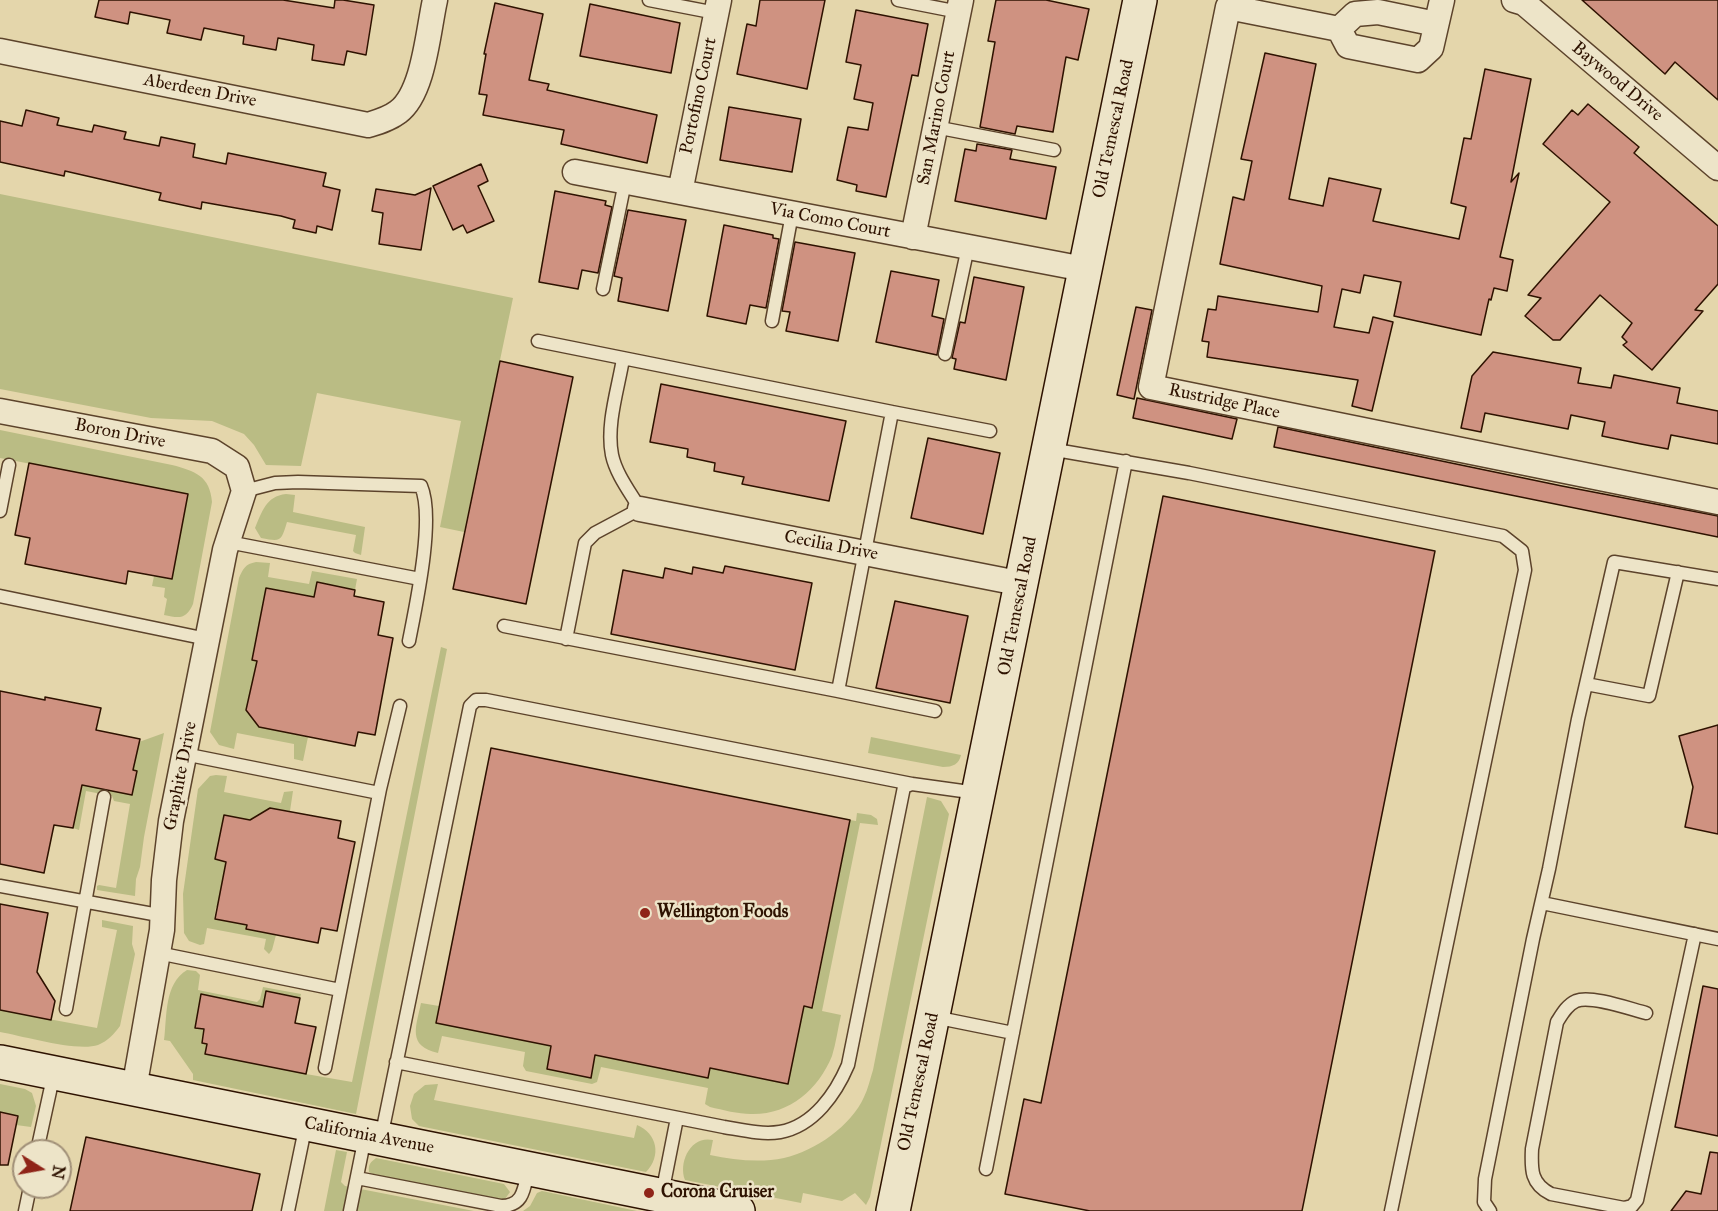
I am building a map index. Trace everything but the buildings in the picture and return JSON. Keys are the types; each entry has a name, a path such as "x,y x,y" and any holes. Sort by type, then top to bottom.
{"street":[{"name":"Aberdeen Drive","path":"0,51 368,125 399,112 413,94 420,75 435,0"},
{"name":"Old Temescal Road","path":"893,1211 1023,584 1084,269 1140,0"},
{"path":"1436,24 1378,12 1355,14 1339,29 1348,46 1418,60 1431,48 1442,0"},
{"name":"Baywood Drive","path":"1514,0 1524,3 1718,168"},
{"name":"San Marino Court","path":"913,237 960,6"},
{"name":"Portofino Court","path":"680,192 718,7"},
{"name":"Rustridge Place","path":"1339,29 1228,7 1151,387 1718,502"},
{"name":"Via Como Court","path":"575,172 1084,269"},
{"name":"Boron Drive","path":"0,411 212,451 237,467 244,491"},
{"name":"Graphite Drive","path":"134,1089 164,916 164,880 171,821 228,542 244,491"},
{"name":"Cecilia Drive","path":"640,509 1023,584"},
{"name":"California Avenue","path":"0,1062 529,1169 667,1201 738,1211"}],"lane":[{"path":"649,0 718,7"},
{"path":"898,0 960,6"},
{"path":"935,127 1054,150"},
{"path":"603,289 625,182"},
{"path":"772,321 792,214"},
{"path":"945,354 968,247"},
{"path":"538,341 990,431"},
{"path":"566,639 585,543 595,533 640,509 612,455 611,425 624,359"},
{"path":"838,691 892,412"},
{"path":"1049,449 1126,461 1503,536 1522,550 1525,570 1391,1211"},
{"path":"986,1169 1126,461"},
{"path":"0,511 9,465"},
{"path":"244,491 275,483 298,482 421,486 424,494 425,525 420,579 409,641"},
{"path":"228,542 420,579"},
{"path":"1490,1211 1484,1202 1485,1179 1586,684 1614,562 1718,579"},
{"path":"1586,684 1649,696 1678,573"},
{"path":"0,596 207,639"},
{"path":"504,626 935,711"},
{"path":"350,1211 357,1178 373,1137 396,1062 470,706 476,700 486,700 912,784 979,794"},
{"path":"325,1068 379,793 400,706"},
{"path":"184,754 379,793"},
{"path":"396,1062 762,1133 782,1132 801,1124 820,1109 833,1094 848,1065 901,798 904,787 912,784"},
{"path":"66,1009 104,797"},
{"path":"0,886 164,916"},
{"path":"1542,903 1718,939"},
{"path":"1646,1013 1592,1000 1577,1000 1564,1010 1557,1022 1532,1149 1531,1166 1535,1181 1540,1188 1551,1194 1624,1208 1632,1206 1637,1200 1695,934"},
{"path":"158,953 340,990"},
{"path":"933,1017 1013,1033"},
{"path":"40,1139 54,1073"},
{"path":"667,1201 677,1118"},
{"path":"288,1211 306,1124"},
{"path":"357,1178 510,1206 520,1198 525,1188 529,1169"}],"green space":[{"path":"0,194 513,298 464,532 440,527 461,421 317,393 301,466 266,465 244,434 212,421 151,418 0,389"},
{"path":"0,430 172,465 194,472 205,480 212,502 193,604 188,613 182,617 164,615 167,599 164,597 165,588 152,586 154,576 172,579 188,494 0,458"},
{"path":"286,494 295,495 293,512 365,527 361,555 353,551 356,535 287,522 280,539 261,538 255,528 263,511 269,501"},
{"path":"256,562 270,563 268,577 309,584 312,571 357,579 355,590 317,582 314,597 266,588 252,659 257,661 246,710 259,727 308,737 303,761 294,759 294,744 237,733 234,749 219,745 210,732 239,578 245,567"},
{"path":"441,647 447,649 356,1114 193,1080 193,1074 170,1041 164,1040 170,992 174,983 187,970 196,971 200,975 198,990 257,1002 263,987 301,994 300,998 266,991 263,1007 201,995 195,1027 204,1029 202,1043 306,1074 352,1082"},
{"path":"164,733 136,879 135,896 97,890 99,885 116,888 130,804 114,801 112,796 86,791 79,830 73,828 82,785 133,770 139,742"},
{"path":"871,737 961,755 955,764 943,767 868,753"},
{"path":"210,776 227,776 224,792 281,803 284,792 293,791 290,811 270,808 250,820 225,815 216,859 226,862 220,908 216,907 214,919 247,925 246,929 276,935 269,954 264,949 266,939 207,928 204,944 200,945 189,941 184,933 183,894 198,789"},
{"path":"927,797 941,801 949,814 870,1197 866,1205 855,1193 842,1201 803,1193 801,1203 685,1180 683,1165 685,1158 688,1151 698,1142 713,1140 710,1155 756,1161 775,1160 796,1155 820,1143 841,1127 858,1108 873,1070"},
{"path":"857,813 871,815 877,819 878,825 860,823 822,1011 841,1015 835,1046 819,1080 790,1105 765,1113 736,1113 705,1104 708,1088 601,1067 597,1082 592,1084 526,1071 523,1066 525,1052 442,1036 438,1053 428,1050 418,1040 416,1028 421,1003 439,1006 436,1023 708,1078 710,1068 788,1084 804,1007 813,1008 850,820 856,821"},
{"path":"102,920 133,926 132,944 135,954 120,1026 113,1034 98,1045 89,1047 50,1043 0,1032 0,1010 97,1028 117,930 102,927"},
{"path":"0,1084 25,1089 32,1093 36,1106 31,1127 16,1125 18,1116 0,1112"},
{"path":"438,1084 434,1100 634,1138 637,1125 649,1133 653,1139 654,1159 646,1172 419,1126 412,1119 410,1106 414,1094 425,1085"},
{"path":"336,1150 347,1152 341,1182 345,1186 474,1211 324,1211"},
{"path":"376,1158 504,1184 510,1192 505,1199 501,1200 372,1174 369,1172 369,1167"},
{"path":"542,1191 637,1211 523,1211 530,1206 537,1193"}],"place":[{"name":"Wellington Foods","path":"645,913"},
{"name":"Corona Cruiser","path":"649,1193"}]}
